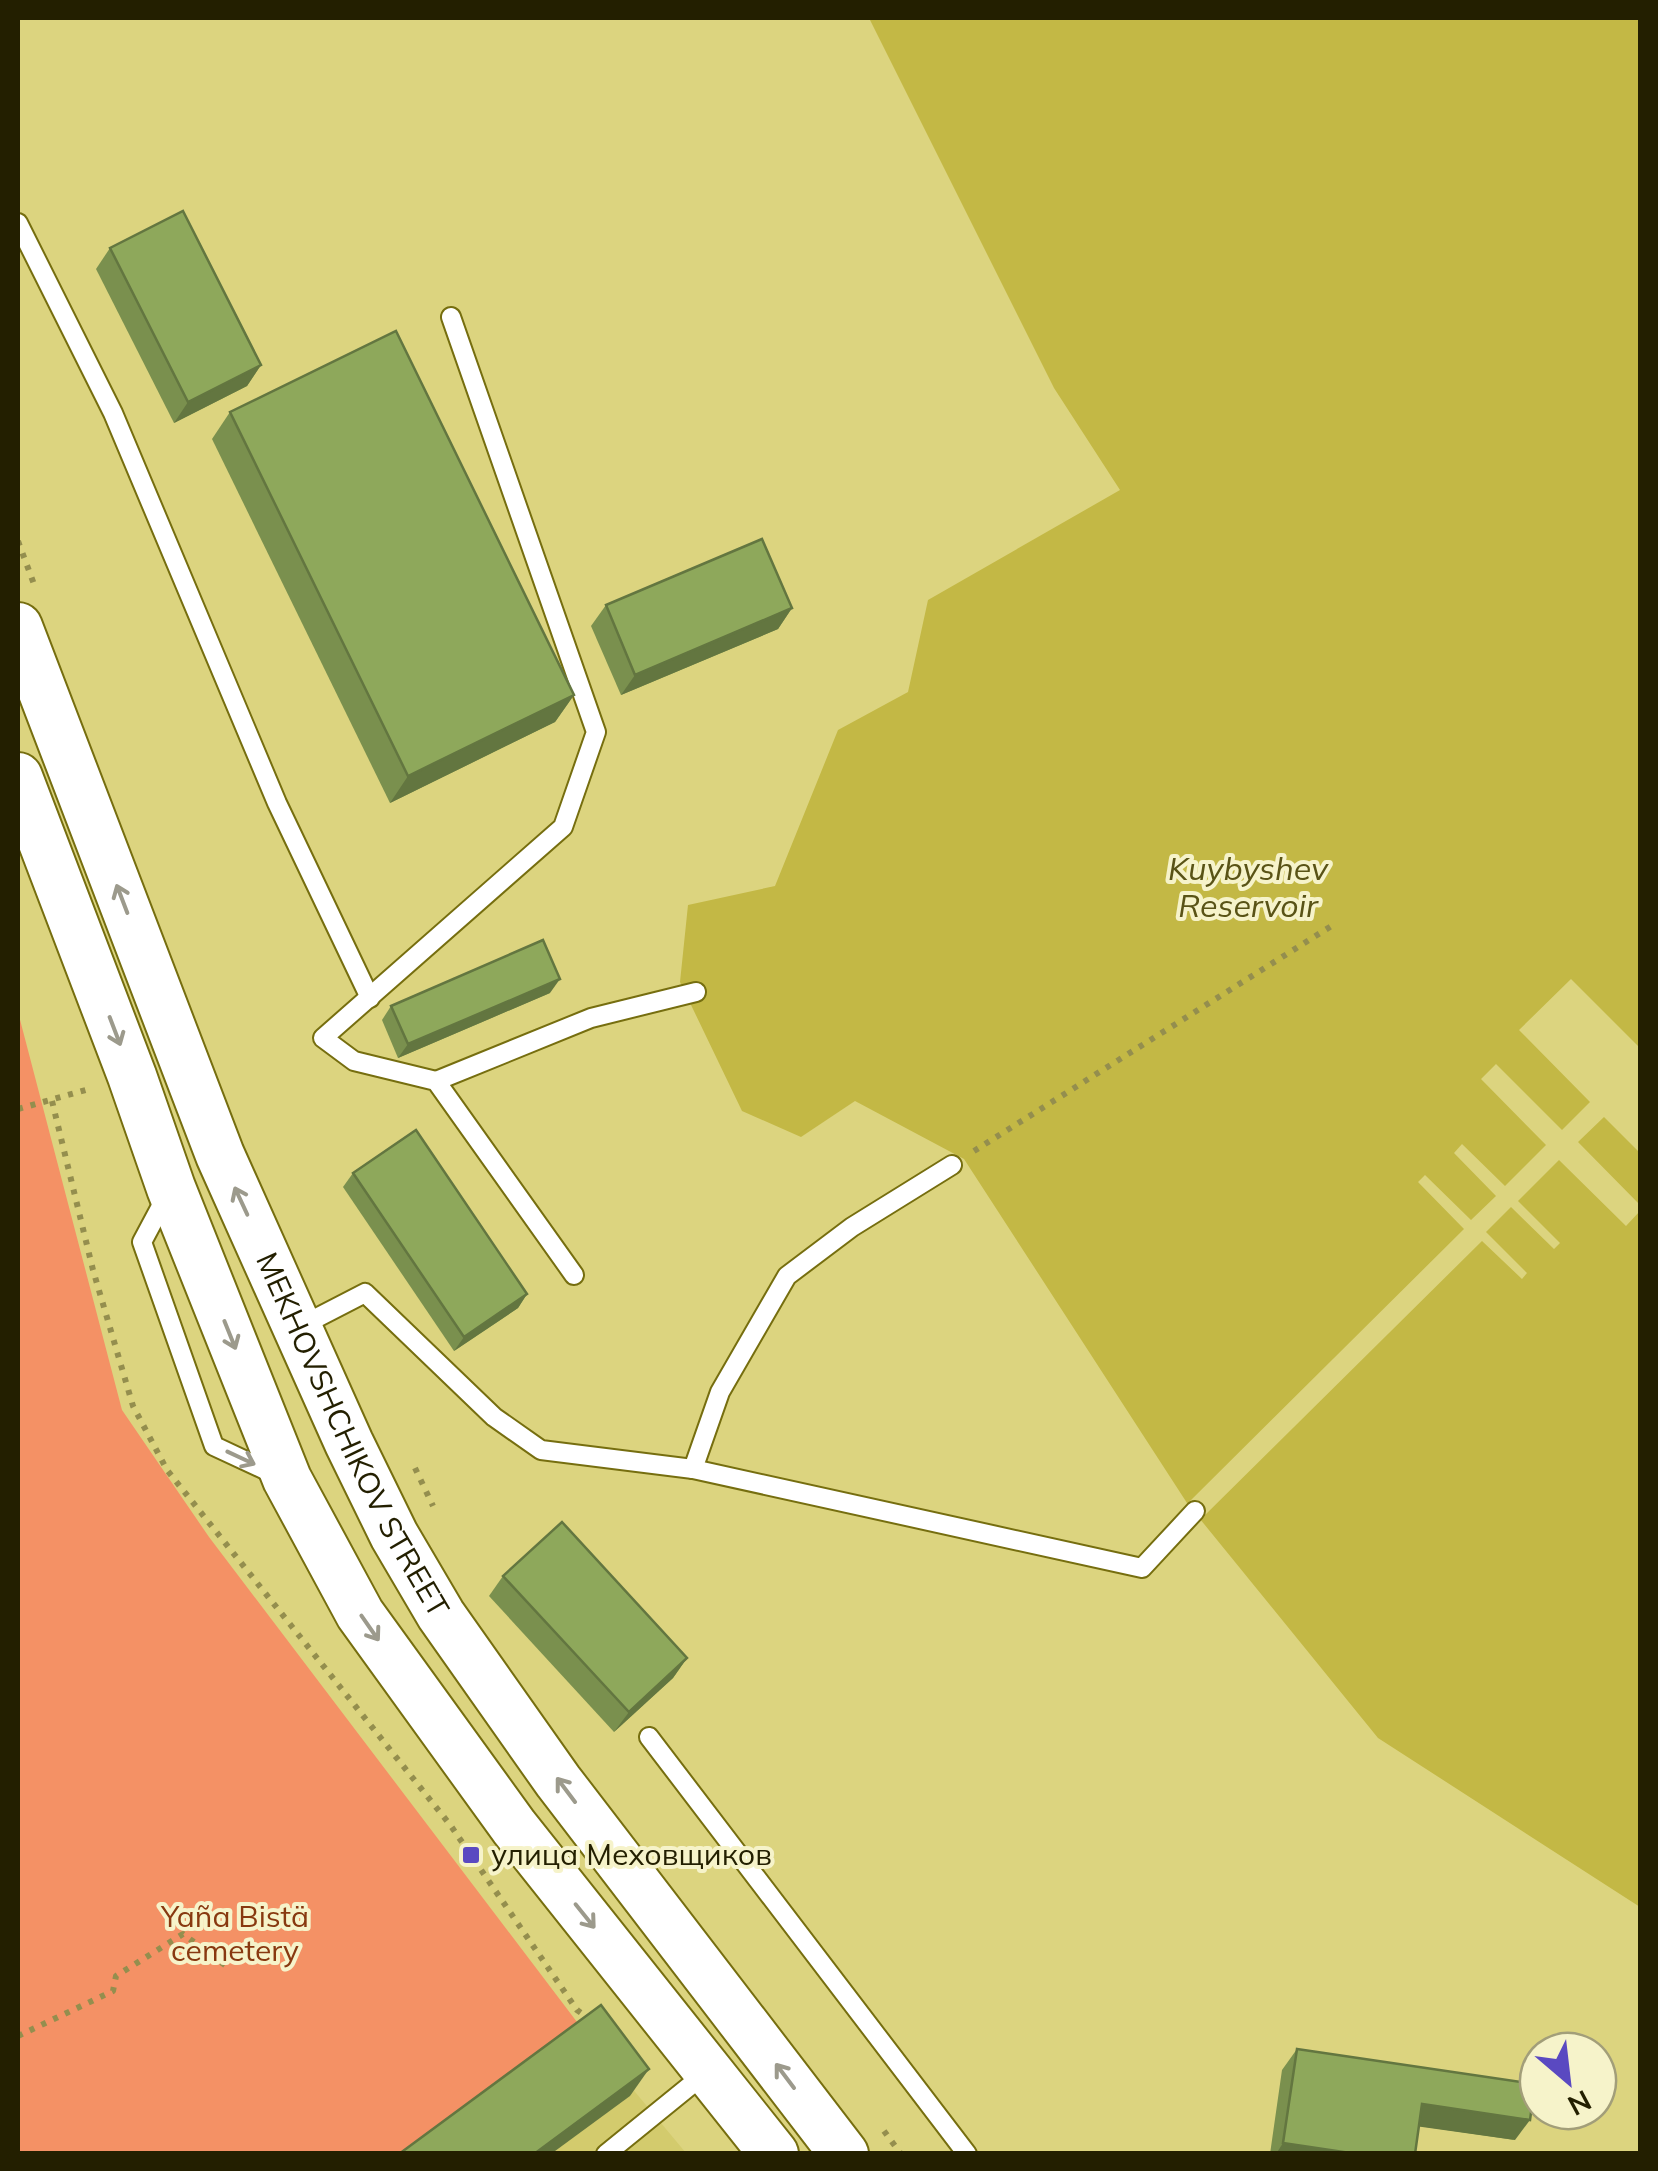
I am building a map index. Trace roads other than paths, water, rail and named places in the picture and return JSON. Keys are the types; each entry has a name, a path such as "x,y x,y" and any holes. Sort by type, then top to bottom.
{"main road":[{"name":"MEKHOVSHCHIKOV STREET","path":"27,610 220,1156 394,1535 441,1614 558,1781 862,2139"},
{"path":"18,777 171,1188 287,1479 360,1614 514,1828 774,2154"}],"lane":[{"path":"18,223 113,413 277,804 370,998"},
{"path":"450,317 596,732 562,827 323,1038 354,1061 436,1081 591,1018 696,992"},
{"path":"436,1081 574,1275"},
{"path":"693,1469 720,1392 787,1276 852,1227 952,1165"},
{"path":"299,1328 365,1293 494,1417 541,1450 693,1469 1142,1568 1195,1511"},
{"path":"649,1737 966,2154"},
{"path":"606,2154 708,2070"}],"water":[{"name":"Kuybyshev Reservoir","path":"869,18 1640,18 1640,1907 1378,1738 1187,1503 964,1159 855,1101 801,1137 742,1111 680,982 688,905 775,886 838,730 908,692 928,600 1120,490 1054,388"}],"place":[{"name":"улица Меховщиков","path":"471,1855"}],"park label":[{"name":"Yaña Bistä cemetery","path":"235,1934"}]}
